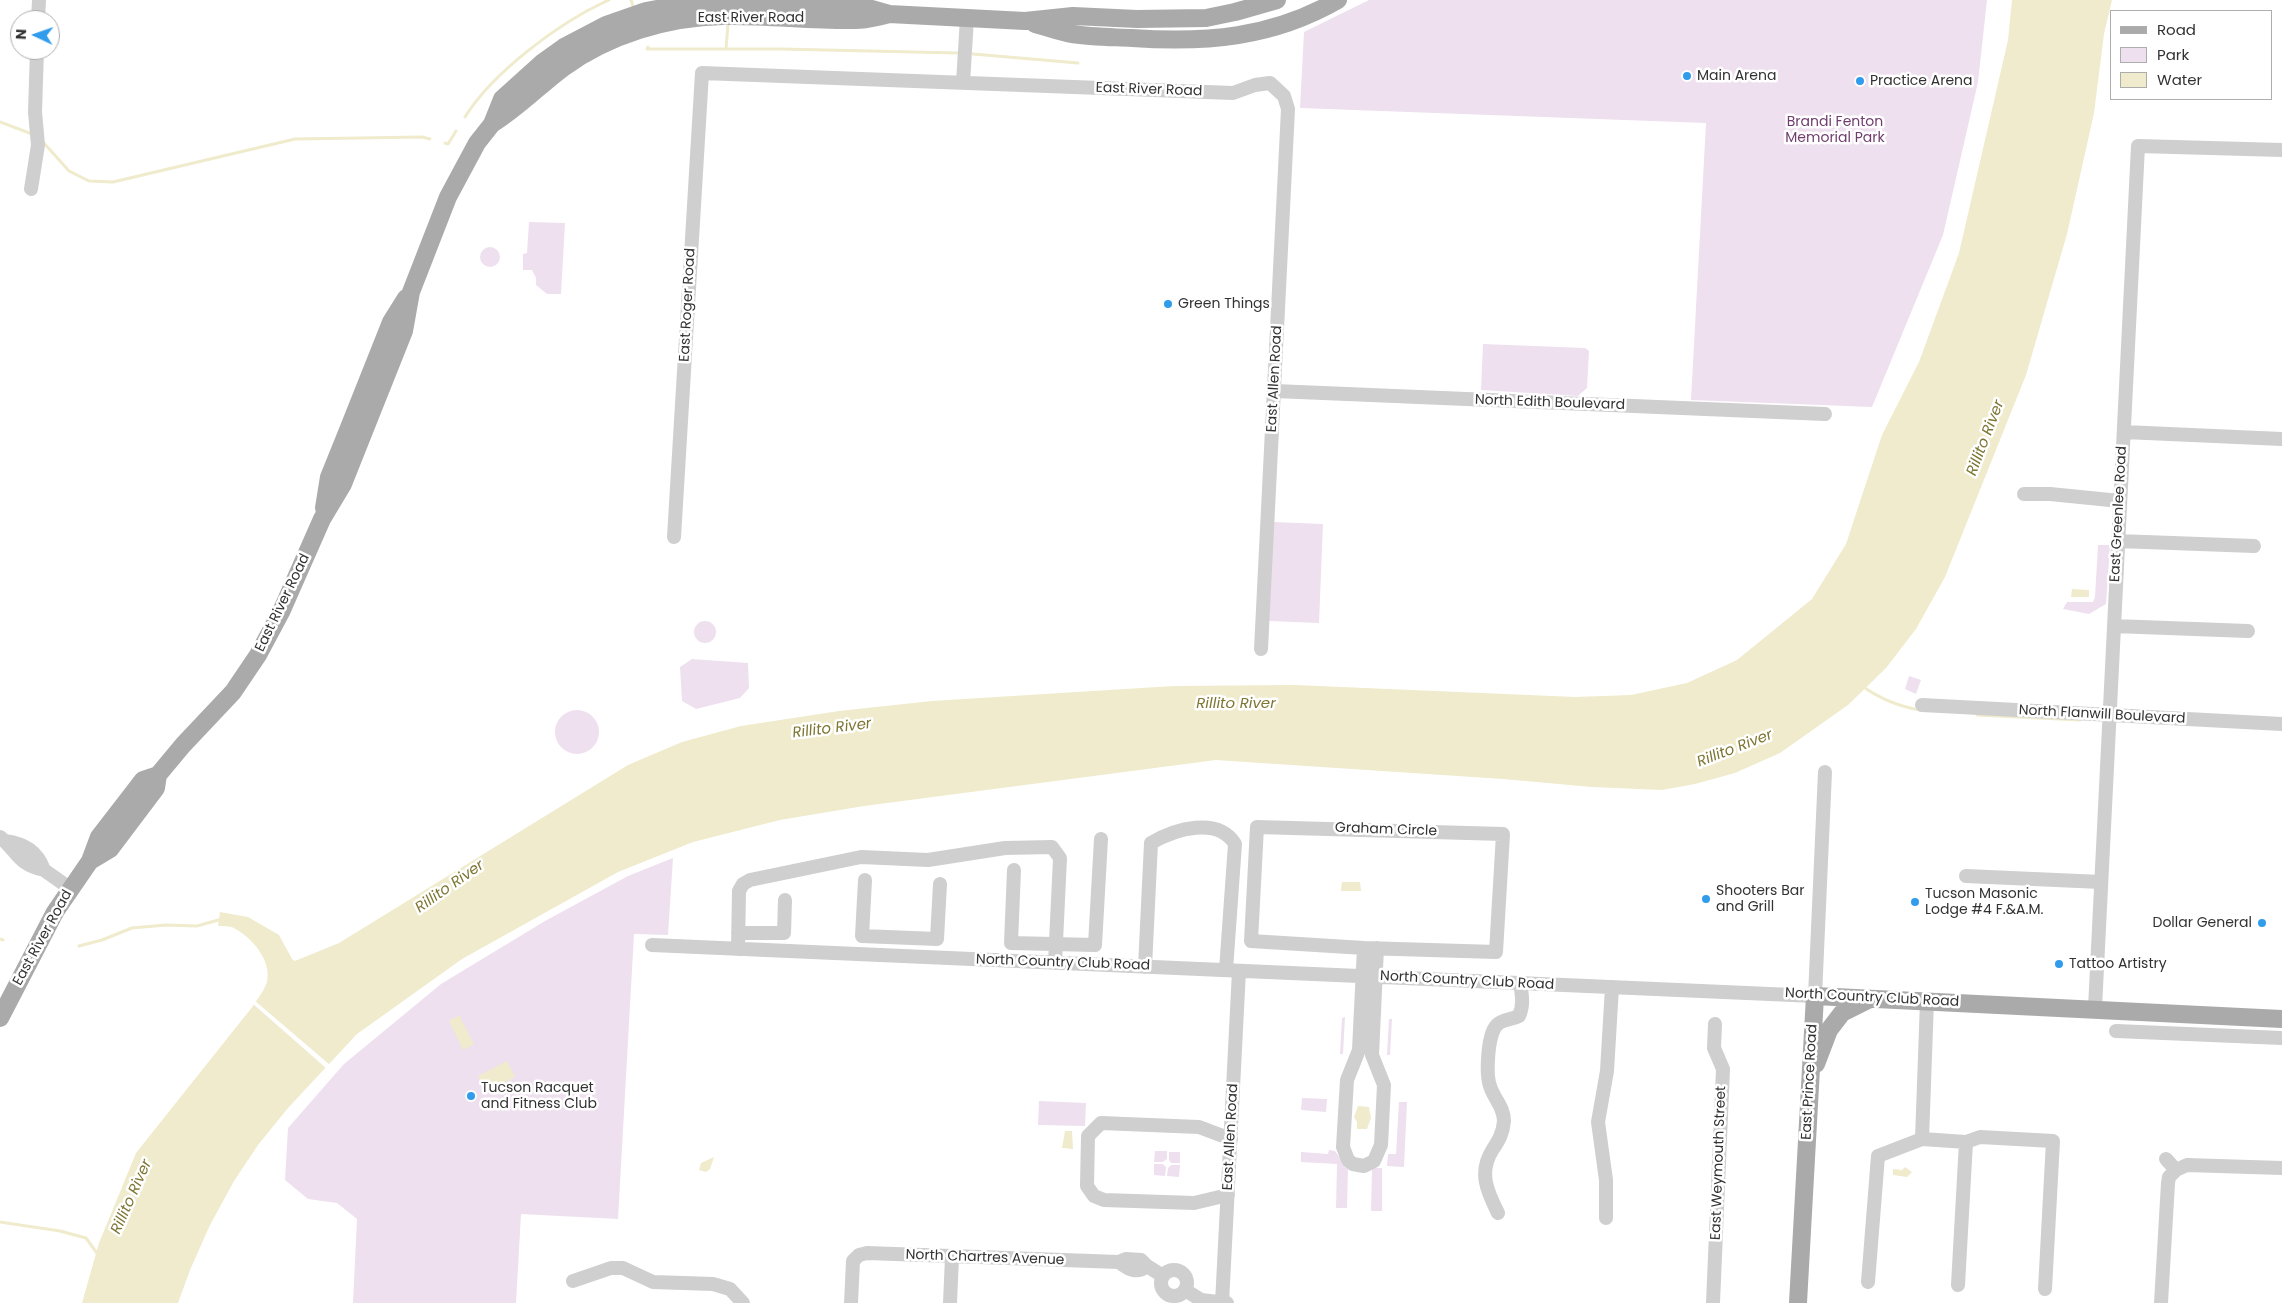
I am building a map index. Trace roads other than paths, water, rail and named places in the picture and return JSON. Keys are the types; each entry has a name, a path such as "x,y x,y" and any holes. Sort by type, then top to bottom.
{"main road":[{"name":"East River Road","path":"0,1018 55,912 90,860 110,849 156,788 158,775 232,692 258,655 281,612 322,519 329,477 390,322 411,292 447,199 477,143 492,124 502,99 543,62 606,25 646,11 687,3 734,0 858,5 888,14 1025,21 1073,16 1190,19 1228,14 1277,0"},
{"name":"East River Road","path":"1025,21 1070,34 1166,40 1211,40 1266,30 1308,15 1338,0"},
{"name":"North Country Club Road","path":"1815,996 2095,1008 2282,1020"},
{"name":"East Prince Road","path":"1798,1303 1815,996"},
{"path":"1811,1079 1829,1030 1842,1013 1872,998"}],"street":[{"path":"963,83 967,18"},
{"path":"31,189 38,145 35,112 37,60"},
{"name":"East River Road","path":"702,73 1233,93 1255,85 1270,83 1284,96 1288,109"},
{"name":"East Roger Road","path":"674,536 702,73"},
{"name":"East Allen Road","path":"1261,649 1288,109"},
{"name":"East Greenlee Road","path":"2095,1008 2138,146 2282,150"},
{"name":"North Edith Boulevard","path":"1275,392 1825,414"},
{"path":"2124,432 2282,439"},
{"path":"2024,494 2067,495 2120,501"},
{"path":"2118,541 2254,546"},
{"path":"2114,626 2248,631"},
{"name":"North Flanwill Boulevard","path":"1922,705 2282,724"},
{"name":"East Prince Road","path":"1815,996 1825,772"},
{"name":"Graham Circle","path":"1257,827 1504,834 1496,952 1370,948 1251,941 1257,827"},
{"name":"East Allen Road","path":"1145,966 1151,843 1165,835 1181,830 1215,828 1226,832 1235,844 1231,1139 1222,1303"},
{"path":"1014,870 1011,943 1095,945 1101,838"},
{"path":"2,839 18,843 39,856 44,870 71,889"},
{"path":"738,949 739,891 743,884 750,880 867,856 928,860 1004,848 1052,847 1060,858 1055,963"},
{"path":"1966,876 2101,882"},
{"path":"866,880 862,936 897,938 937,939 940,884"},
{"path":"738,933 784,934 785,900"},
{"path":"895,956 897,938"},
{"name":"North Country Club Road","path":"652,945 1815,996"},
{"path":"1369,976 1359,1050 1347,1080 1343,1147 1348,1160 1353,1164 1364,1166 1374,1161 1381,1145 1384,1084 1372,1056 1369,976 1370,948"},
{"path":"1498,1213 1484,1181 1484,1168 1502,1134 1504,1121 1502,1109 1490,1088 1487,1077 1491,1034 1498,1024 1519,1016 1522,998 1520,983"},
{"path":"1606,1218 1606,1180 1598,1122 1607,1071 1612,987"},
{"path":"1922,1139 1927,1001"},
{"name":"East Weymouth Street","path":"1713,1303 1723,1069 1714,1048 1715,1024"},
{"path":"2116,1032 2282,1038"},
{"path":"1228,1195 1194,1203 1104,1200 1094,1196 1086,1186 1088,1136 1101,1123 1199,1127 1231,1139"},
{"path":"1868,1282 1878,1156 1922,1139 1966,1142 1980,1138 2053,1142 2045,1289"},
{"path":"1958,1285 1966,1142"},
{"path":"2166,1159 2176,1170"},
{"path":"2161,1303 2169,1177 2176,1170 2187,1165 2282,1168"},
{"name":"North Chartres Avenue","path":"851,1303 853,1261 859,1255 867,1253 1119,1262 1126,1259 1141,1260 1163,1276"},
{"path":"950,1303 952,1257"},
{"path":"572,1281 611,1268 623,1268 653,1282 716,1285 730,1289 743,1303"},
{"path":"1169,1271 1181,1272 1187,1282 1185,1290 1174,1297 1166,1294 1160,1284 1163,1276 1169,1271"},
{"path":"1185,1290 1201,1300 1227,1303"}],"water":[{"name":"Rillito River","path":"2012,0 2112,0 2104,34 2094,113 2067,234 2026,375 1945,577 1916,629 1886,668 1848,705 1780,753 1735,773 1695,784 1662,790 1592,787 1503,779 1216,760 864,806 780,820 693,842 618,872 462,959 357,1034 288,1108 258,1145 234,1181 210,1225 178,1303 82,1303 99,1243 136,1153 253,1006 267,982 268,974 264,958 259,950 241,932 228,926 218,926 220,912 248,917 279,935 292,959 295,961 339,943 628,765 682,742 741,726 839,711 932,701 1174,686 1295,685 1575,697 1631,695 1687,683 1737,660 1812,599 1846,544 1882,435 1919,362 1959,253 2008,40"},
{"path":"2072,589 2089,590 2089,597 2071,597"},
{"path":"1342,882 1360,882 1361,891 1341,891"},
{"path":"459,1015 474,1044 463,1050 449,1021"},
{"path":"507,1061 515,1077 486,1092 478,1076"},
{"path":"1358,1106 1369,1107 1371,1118 1367,1129 1357,1129 1357,1122 1354,1117"},
{"path":"1065,1131 1072,1131 1073,1149 1062,1148"},
{"path":"714,1157 710,1169 706,1172 699,1170 701,1163"},
{"path":"1905,1167 1912,1172 1907,1177 1893,1175 1893,1169 1902,1170"}],"waterway":[{"path":"465,117 492,83 529,50 570,21 609,0"},
{"path":"631,0 633,6"},
{"path":"726,49 728,24"},
{"path":"648,47 647,49 782,49 957,53"},
{"path":"973,54 1078,63"},
{"path":"0,122 32,134"},
{"path":"445,143 448,144 456,131"},
{"path":"43,142 69,171 89,181 113,182 295,139 422,137 430,139"},
{"path":"1862,686 1890,701 1905,707 1921,710"},
{"path":"1977,715 2080,720"},
{"path":"79,946 102,940 132,928 166,925 197,926 222,919"},
{"path":"0,1222 60,1231 86,1238 99,1256"}],"place":[{"name":"Main Arena","path":"1687,76"},
{"name":"Practice Arena","path":"1860,81"},
{"name":"Green Things","path":"1168,304"},
{"name":"Shooters Bar and Grill","path":"1706,899"},
{"name":"Tucson Masonic Lodge #4 F.&A.M.","path":"1915,902"},
{"name":"Dollar General","path":"2262,923"},
{"name":"Tattoo Artistry","path":"2059,964"},
{"name":"Tucson Racquet and Fitness Club","path":"471,1096"}],"park label":[{"name":"Brandi Fenton Memorial Park","path":"1835,130"}]}
